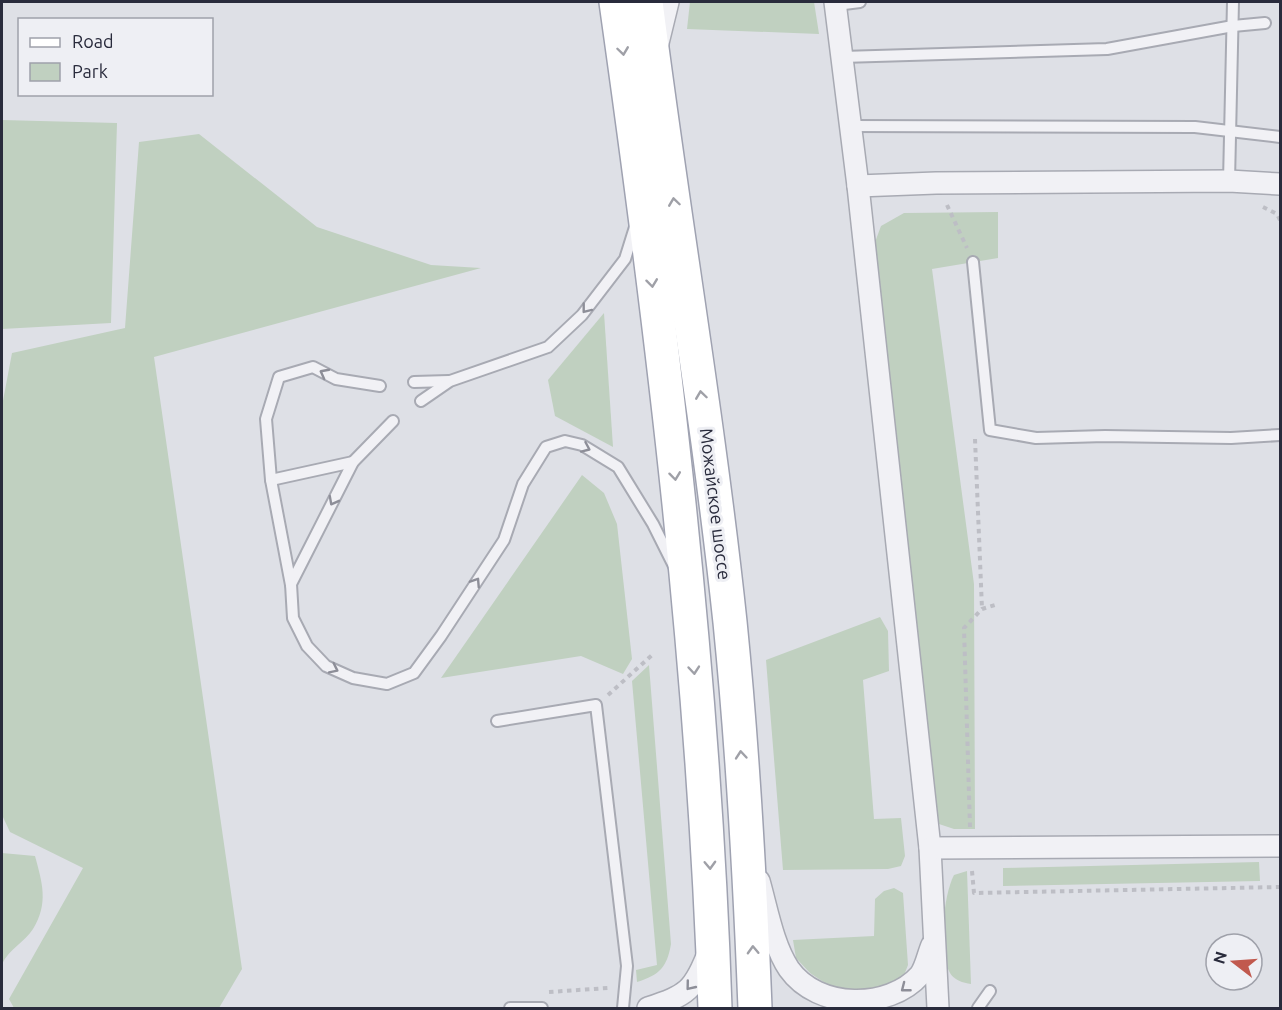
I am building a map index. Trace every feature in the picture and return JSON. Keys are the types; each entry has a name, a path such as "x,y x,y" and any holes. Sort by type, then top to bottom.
{"main road":[{"name":"Можайское шоссе","path":"616,2 687,591 709,854 715,1008"},
{"name":"Можайское шоссе","path":"646,2 714,487 730,624 749,852 755,1008"}],"street":[{"path":"654,61 668,2"},
{"path":"836,3 930,848 938,1008"},
{"path":"858,186 936,183 1229,181 1281,184"},
{"path":"930,848 1281,846"},
{"path":"749,852 788,967 800,982 815,994 833,1002 850,1005 871,1005 890,999 906,989 920,975 935,939"},
{"path":"648,1008 682,996 701,972 712,942"}],"lane":[{"path":"836,3 860,2"},
{"path":"1229,181 1233,2"},
{"path":"842,57 1107,50 1233,26 1265,23"},
{"path":"850,126 1195,127 1281,137"},
{"path":"421,401 450,381 548,347 582,315 625,259 642,204"},
{"path":"974,262 990,430 1036,438 1105,436 1231,438 1281,435"},
{"path":"380,386 336,379 313,367 279,377 266,419 271,480 292,588 293,618 307,646 326,666 353,678 387,684 414,673 504,540 523,484 546,447 565,441 582,445 618,467 653,524 687,591"},
{"path":"414,382 450,381"},
{"path":"292,588 307,549 353,462 393,421"},
{"path":"271,480 353,462"},
{"path":"497,721 596,705 627,966 623,1008"},
{"path":"978,1008 990,991"},
{"path":"510,1008 541,1008"}],"path":[{"path":"936,183 974,262"},
{"path":"975,435 982,609"},
{"path":"995,605 982,609 964,628 974,893 1281,887"},
{"path":"596,705 652,655"},
{"path":"541,1008 541,992 625,987"}],"green space":[{"path":"690,2 814,2 819,34 687,29"},
{"path":"2,120 117,123 111,323 2,329"},
{"path":"199,134 317,227 431,265 481,268 154,357 242,969 219,1008 14,1008 9,999 83,868 10,832 2,815 2,406 12,353 125,328 139,142"},
{"path":"998,212 998,258 932,269 974,584 975,829 954,829 939,824 933,806 871,253 881,226 904,213"},
{"path":"604,313 613,447 555,416 548,380"},
{"path":"582,475 604,493 617,524 632,659 623,674 581,656 441,678"},
{"path":"880,617 888,631 889,671 863,680 874,819 901,818 905,856 901,866 888,869 783,870 766,660"},
{"path":"649,665 671,944 665,964 661,969 637,982 636,970 657,965 632,681"},
{"path":"2,853 35,856 43,901 33,929 2,964"},
{"path":"1259,862 1260,881 1003,886 1003,868"},
{"path":"967,871 971,984 959,981 950,973 946,964 943,938 950,884 954,875"},
{"path":"894,888 903,893 908,965 899,988 876,998 831,987 810,973 796,958 793,940 874,936 875,899 884,891"}]}
